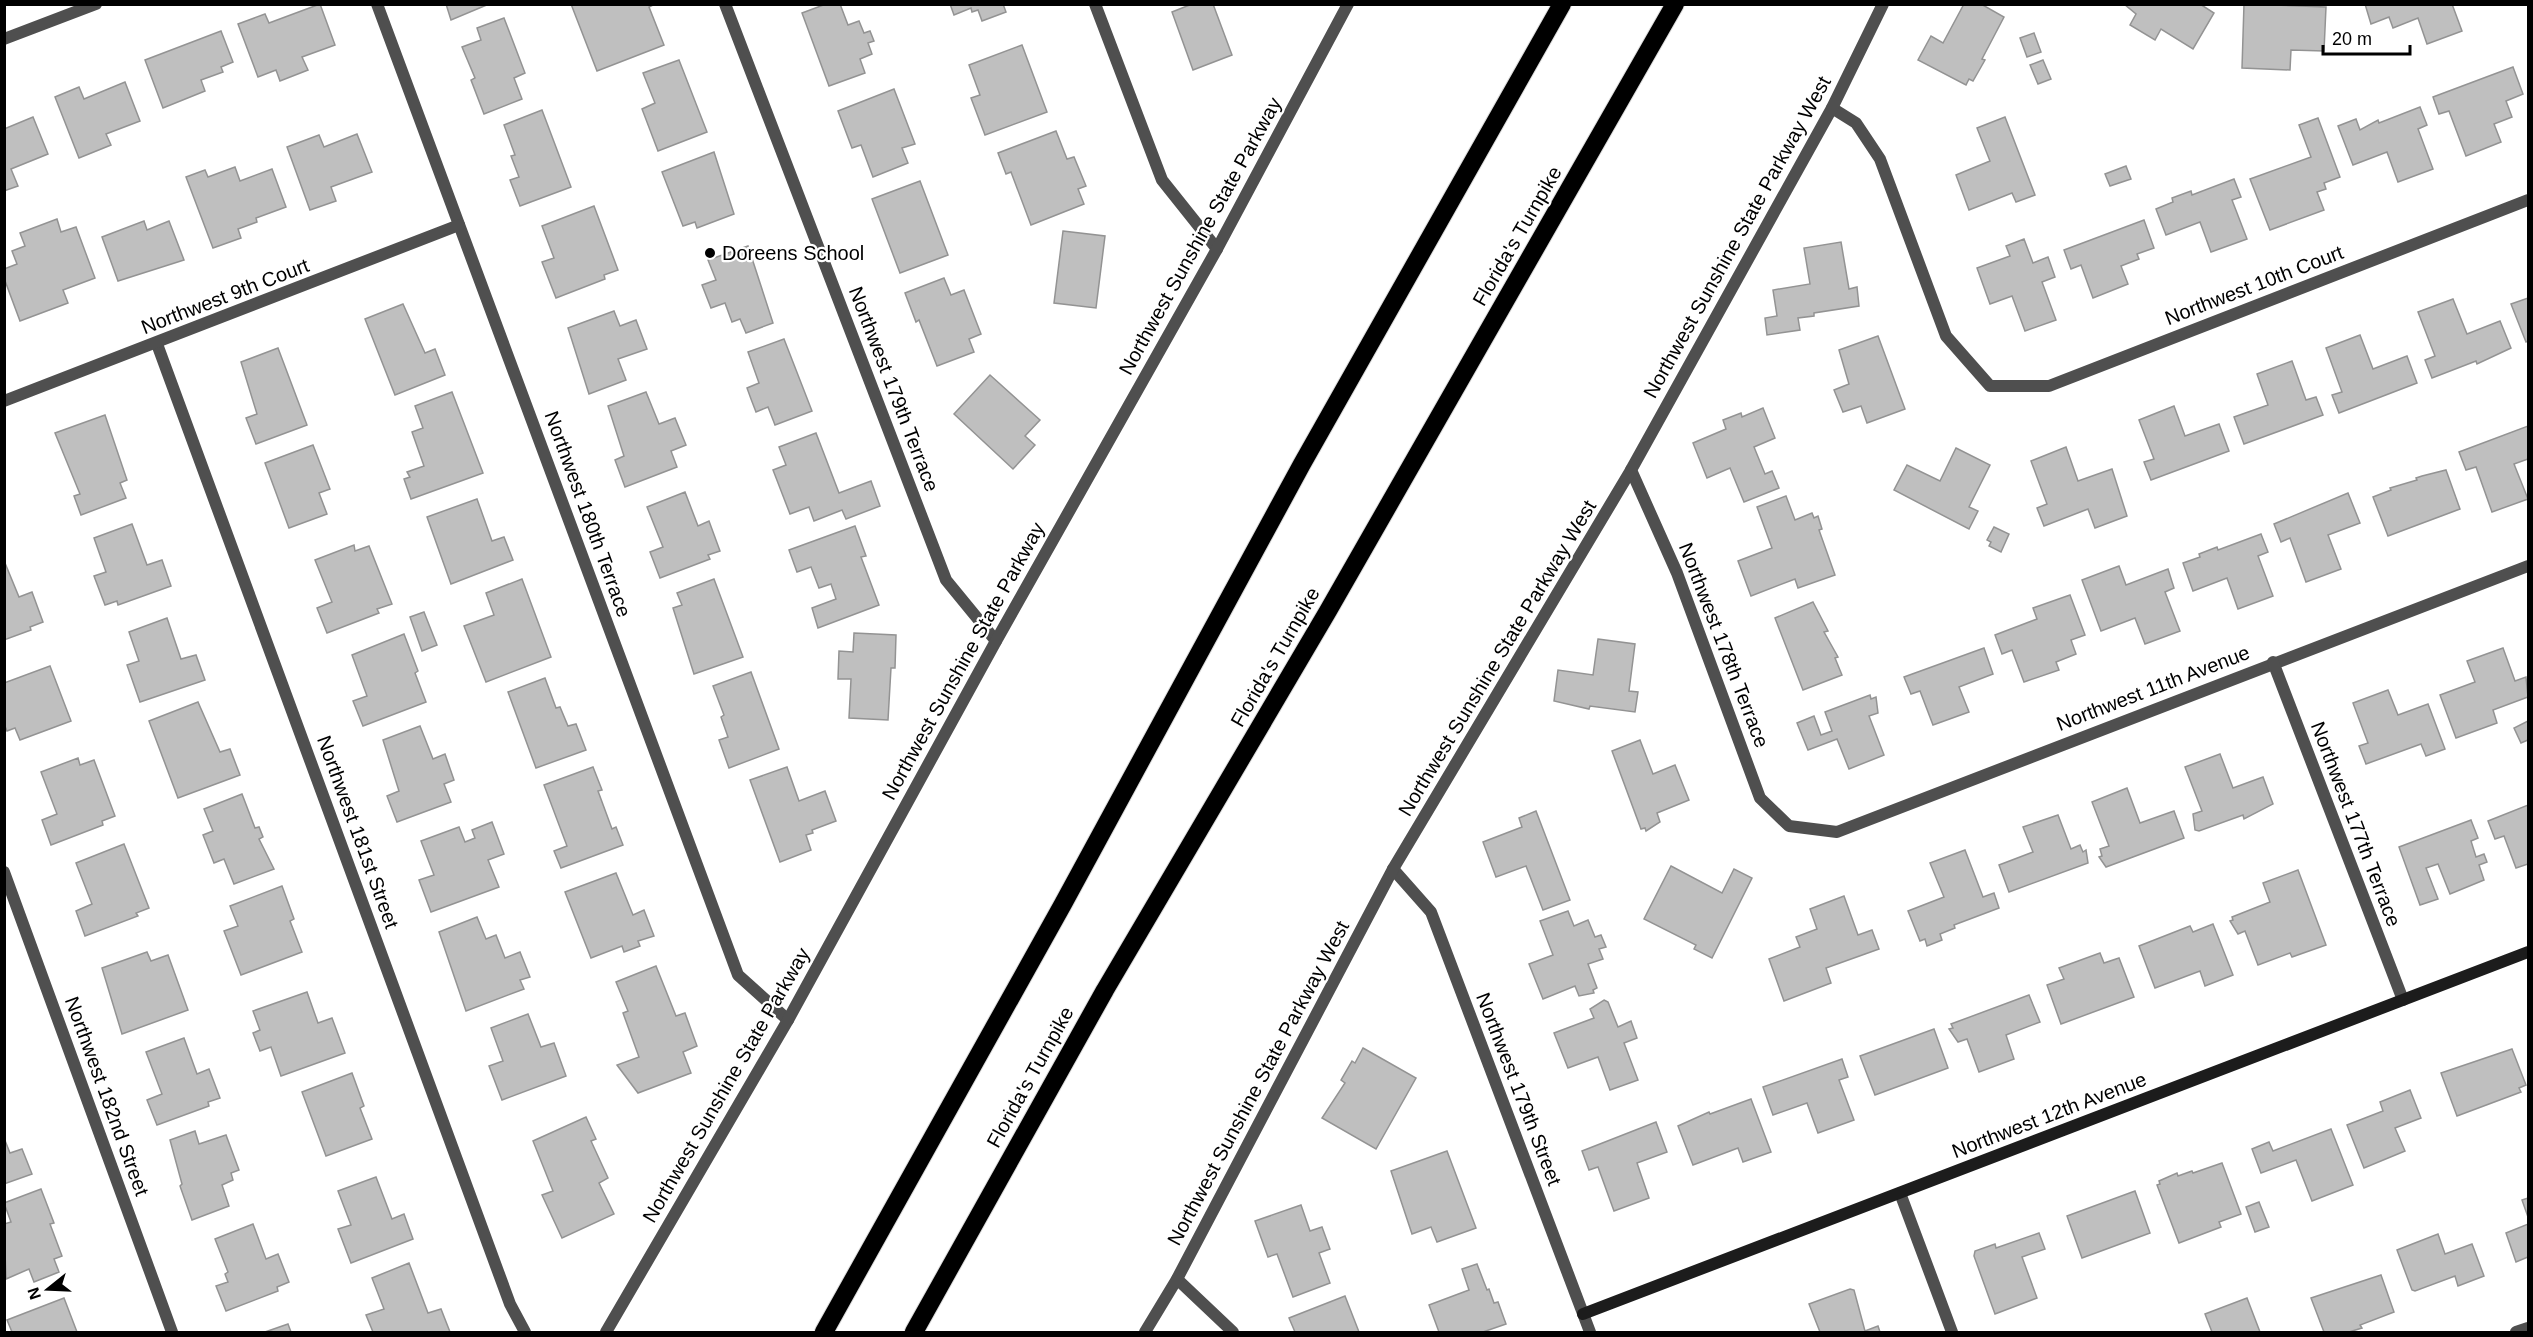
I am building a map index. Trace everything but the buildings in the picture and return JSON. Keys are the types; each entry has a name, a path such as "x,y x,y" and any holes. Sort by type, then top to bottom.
{"highway":[{"path":"824,1332 1063,904 1302,464 1562,4"},
{"name":"Florida's Turnpike","path":"914,1332 1105,990 1328,611 1675,4"}],"street":[{"path":"4,39 96,4"},
{"name":"Northwest 180th Terrace","path":"377,4 738,975 788,1020"},
{"name":"Northwest 179th Terrace","path":"725,4 946,580 996,640"},
{"path":"1095,4 1162,180 1217,249"},
{"name":"Northwest Sunshine State Parkway","path":"606,1332 788,1020 996,640 1217,249 1348,4"},
{"name":"Northwest Sunshine State Parkway West","path":"1145,1332 1177,1279 1393,869 1631,470 1832,108 1882,4"},
{"name":"Northwest 10th Court","path":"1832,108 1856,123 1880,159 1946,336 1990,386 2049,386 2529,200"},
{"name":"Northwest 9th Court","path":"4,401 157,344 459,225"},
{"name":"Northwest 181st Street","path":"157,344 510,1304 525,1332"},
{"name":"Northwest 178th Terrace","path":"1631,470 1677,573 1760,798 1789,826"},
{"name":"Northwest 11th Avenue","path":"1789,826 1837,832 2273,662 2529,566"},
{"name":"Northwest 177th Terrace","path":"2273,662 2403,1000"},
{"name":"Northwest 179th Street","path":"1393,869 1431,912 1590,1332"},
{"name":"Northwest 182nd Street","path":"4,872 172,1332"},
{"name":"Northwest 12th Avenue","path":"1583,1314 2529,952"},
{"path":"1900,1193 1952,1332"},
{"path":"1177,1279 1233,1332"},
{"path":"2516,1332 2529,1328"}],"place":[{"name":"Doreens School","path":"710,253"}]}
